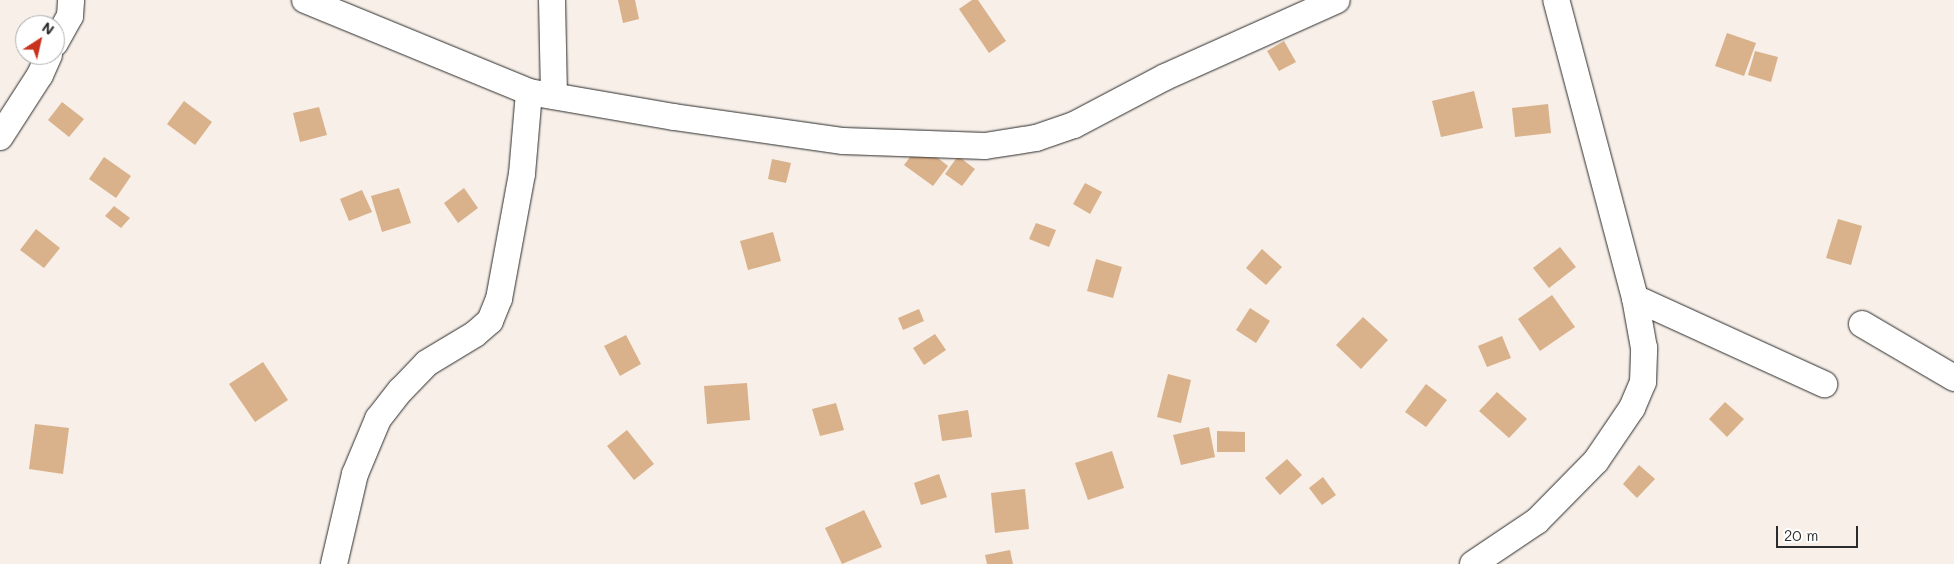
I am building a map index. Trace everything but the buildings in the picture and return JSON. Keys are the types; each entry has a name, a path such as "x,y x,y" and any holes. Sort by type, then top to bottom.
{"street":[{"path":"65,25 70,16 71,0"},
{"path":"305,0 529,92 674,117 843,141 985,146 1036,138 1074,124 1165,77 1337,0"},
{"path":"552,0 554,96"},
{"path":"1473,564 1537,521 1596,461 1632,408 1643,382 1644,348 1635,298 1556,0"},
{"path":"0,137 44,65"},
{"path":"334,564 355,474 378,419 401,390 428,364 476,334 490,320 499,300 522,174 529,92"},
{"path":"1635,298 1824,384"},
{"path":"1862,324 1954,378"}]}
